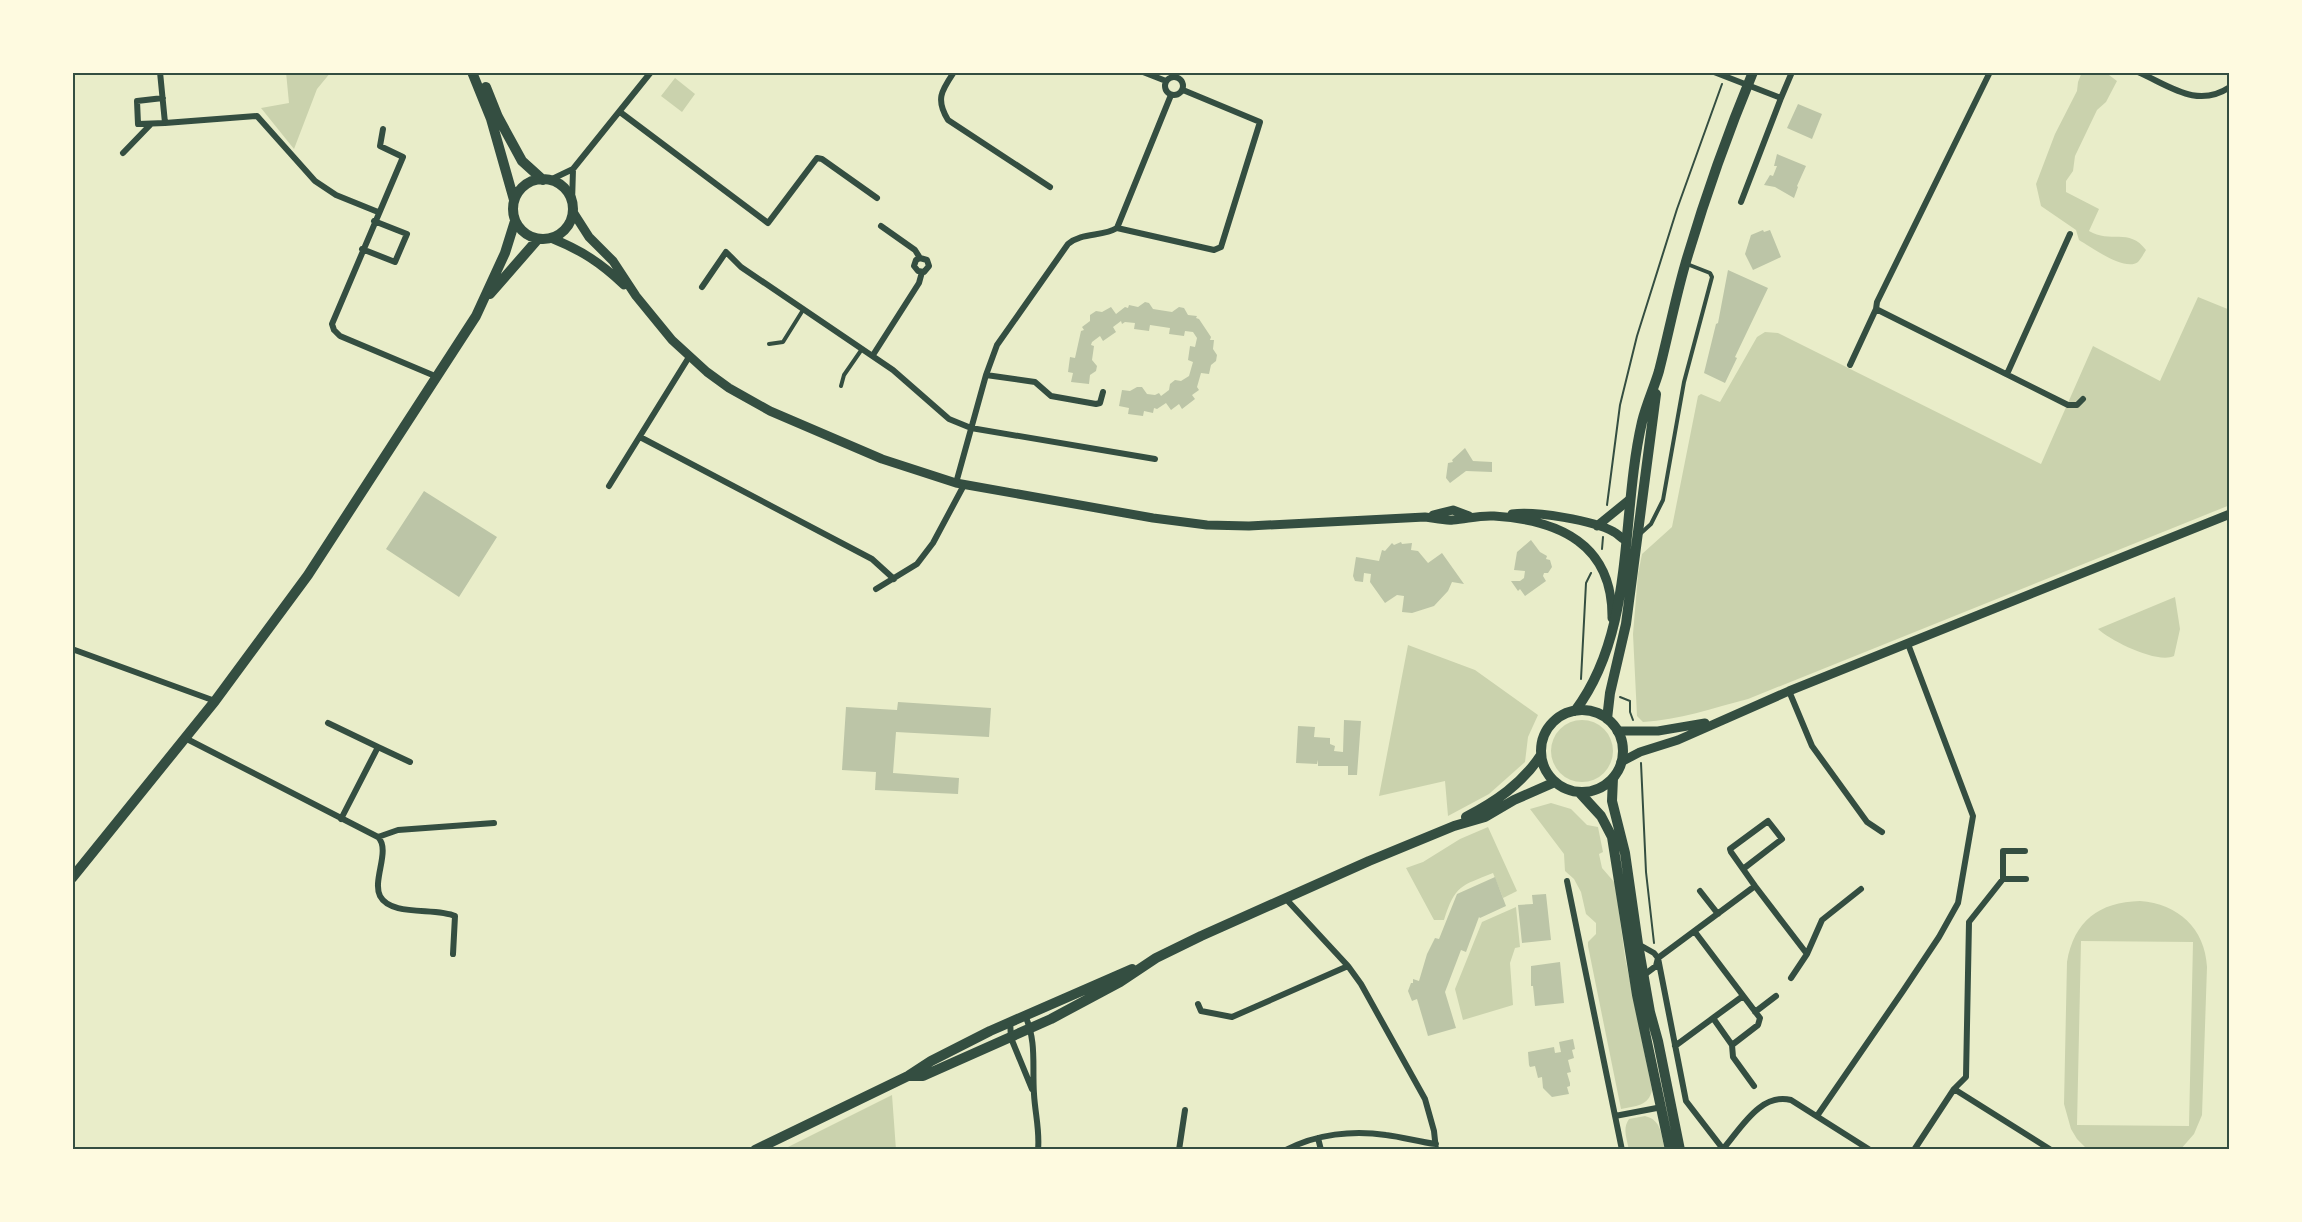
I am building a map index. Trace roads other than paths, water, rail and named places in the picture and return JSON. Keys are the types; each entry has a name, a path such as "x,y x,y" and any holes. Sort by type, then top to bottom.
{"main road":[{"path":"72,878 215,701 308,575 482,303 505,253 515,221 514,200 490,119 472,72"},
{"path":"480,72 498,117 522,161 547,180 563,187 572,208 566,228 551,238 538,239 521,230 515,221"},
{"path":"1575,711 1591,687 1610,638 1618,605 1629,500 1642,422 1659,370 1686,264 1719,160 1753,72"},
{"path":"514,200 525,185 547,180"},
{"path":"482,303 538,239"},
{"path":"1607,720 1610,693 1626,624 1659,370"},
{"path":"1625,540 1630,548 1632,569"},
{"path":"1575,711 1597,714 1607,720 1617,731 1621,741 1621,762 1612,778 1597,788 1579,792 1555,782 1548,775 1541,755 1543,738 1547,730 1559,717 1575,711"},
{"path":"1454,826 1510,790 1541,755"},
{"path":"1612,778 1612,801 1625,853 1643,975 1680,1150"},
{"path":"755,1150 908,1076 931,1061 1010,1021 1146,963 1369,861 1454,826 1485,817 1514,800 1555,782"},
{"path":"1579,792 1601,816 1612,837 1637,995 1670,1150"},
{"path":"908,1076 923,1076 1031,1029 1120,982 1146,963"}],"street":[{"path":"160,72 165,123"},
{"path":"547,180 573,170 651,72"},
{"path":"954,72 940,99 942,110 948,120 1050,187"},
{"path":"1143,72 1166,81"},
{"path":"1714,72 1781,98"},
{"path":"1741,202 1792,72"},
{"path":"1850,365 1877,303 1990,72"},
{"path":"2138,72 2200,98 2210,97 2230,87"},
{"path":"1180,75 1184,85 1183,90 1172,95 1165,87 1166,81 1180,75"},
{"path":"876,589 917,564 933,543 960,484 971,428 986,375 1003,334 1060,252 1072,240 1117,228 1214,250 1221,247 1260,122 1183,90"},
{"path":"1117,228 1172,95"},
{"path":"163,98 137,101 138,124 257,116 315,181 336,195 378,212"},
{"path":"620,112 768,223 817,158 822,159 877,198"},
{"path":"123,153 151,124"},
{"path":"384,129 380,146 402,157 332,324 340,336 435,376"},
{"path":"573,170 572,208 589,237 613,261 636,296"},
{"path":"362,249 395,262 406,234 374,221"},
{"path":"881,226 915,250 920,258"},
{"path":"2007,374 2070,234"},
{"path":"551,238 579,249 605,267 636,296 689,357 729,388 770,411 882,459 960,484 1153,518 1207,525 1249,526 1425,518 1453,510 1469,516 1532,512 1601,527 1625,540"},
{"path":"702,286 729,248 741,267 894,370 949,419 971,428 1155,459"},
{"path":"873,355 919,283 922,272 927,270 929,264 926,259 920,258 914,266 922,272"},
{"path":"1876,309 2068,405 2077,405 2083,399"},
{"path":"609,486 689,357"},
{"path":"986,375 1035,382 1050,396 1096,404 1100,403 1103,392"},
{"path":"640,437 872,559 894,579"},
{"path":"1601,527 1629,500"},
{"path":"1621,762 1640,752 1678,740 1789,691 2230,514"},
{"path":"1495,516 1545,523 1562,530 1587,549 1598,563 1609,585 1612,604 1610,638"},
{"path":"1816,1116 1908,985 1958,903 1973,816 1908,644"},
{"path":"72,649 215,701"},
{"path":"1789,691 1815,751 1867,822 1882,832"},
{"path":"1617,731 1675,730 1722,720"},
{"path":"328,723 410,762"},
{"path":"185,738 378,837 383,845 378,889 383,900 394,908 455,916 453,954"},
{"path":"341,819 378,747"},
{"path":"1743,869 1782,839 1768,821 1730,849 1743,869 1755,886 1807,954"},
{"path":"378,837 398,830 494,823"},
{"path":"1914,1150 1953,1089 1966,1077 1969,922 2003,879 2003,851 2025,851"},
{"path":"2003,879 2026,879"},
{"path":"1568,881 1622,1150"},
{"path":"1643,975 1656,966 1658,958 1755,886"},
{"path":"1791,978 1807,954 1822,920 1861,889"},
{"path":"1700,891 1718,914"},
{"path":"1286,898 1348,966 1361,984 1418,1082 1430,1112 1436,1147 1376,1133 1341,1134 1318,1138 1286,1150"},
{"path":"1695,932 1760,1018 1758,1025 1732,1045"},
{"path":"1638,944 1654,953 1658,958 1686,1101 1723,1150 1760,1106 1771,1100 1791,1100 1870,1150"},
{"path":"1198,1004 1203,1012 1232,1017 1348,966"},
{"path":"1675,1046 1743,996"},
{"path":"1755,1012 1776,996"},
{"path":"1025,1015 1034,1045 1038,1150"},
{"path":"1713,1018 1732,1045 1732,1057 1754,1086"},
{"path":"1010,1021 1011,1038 1034,1092"},
{"path":"1953,1089 2051,1150"},
{"path":"1615,1116 1662,1106"},
{"path":"1179,1150 1185,1110"},
{"path":"1318,1138 1321,1150"}],"lane":[{"path":"1637,536 1651,524 1663,500 1684,382 1712,277 1710,273 1686,264"},
{"path":"769,344 783,342 803,310"},
{"path":"841,386 844,375 862,349"}]}
